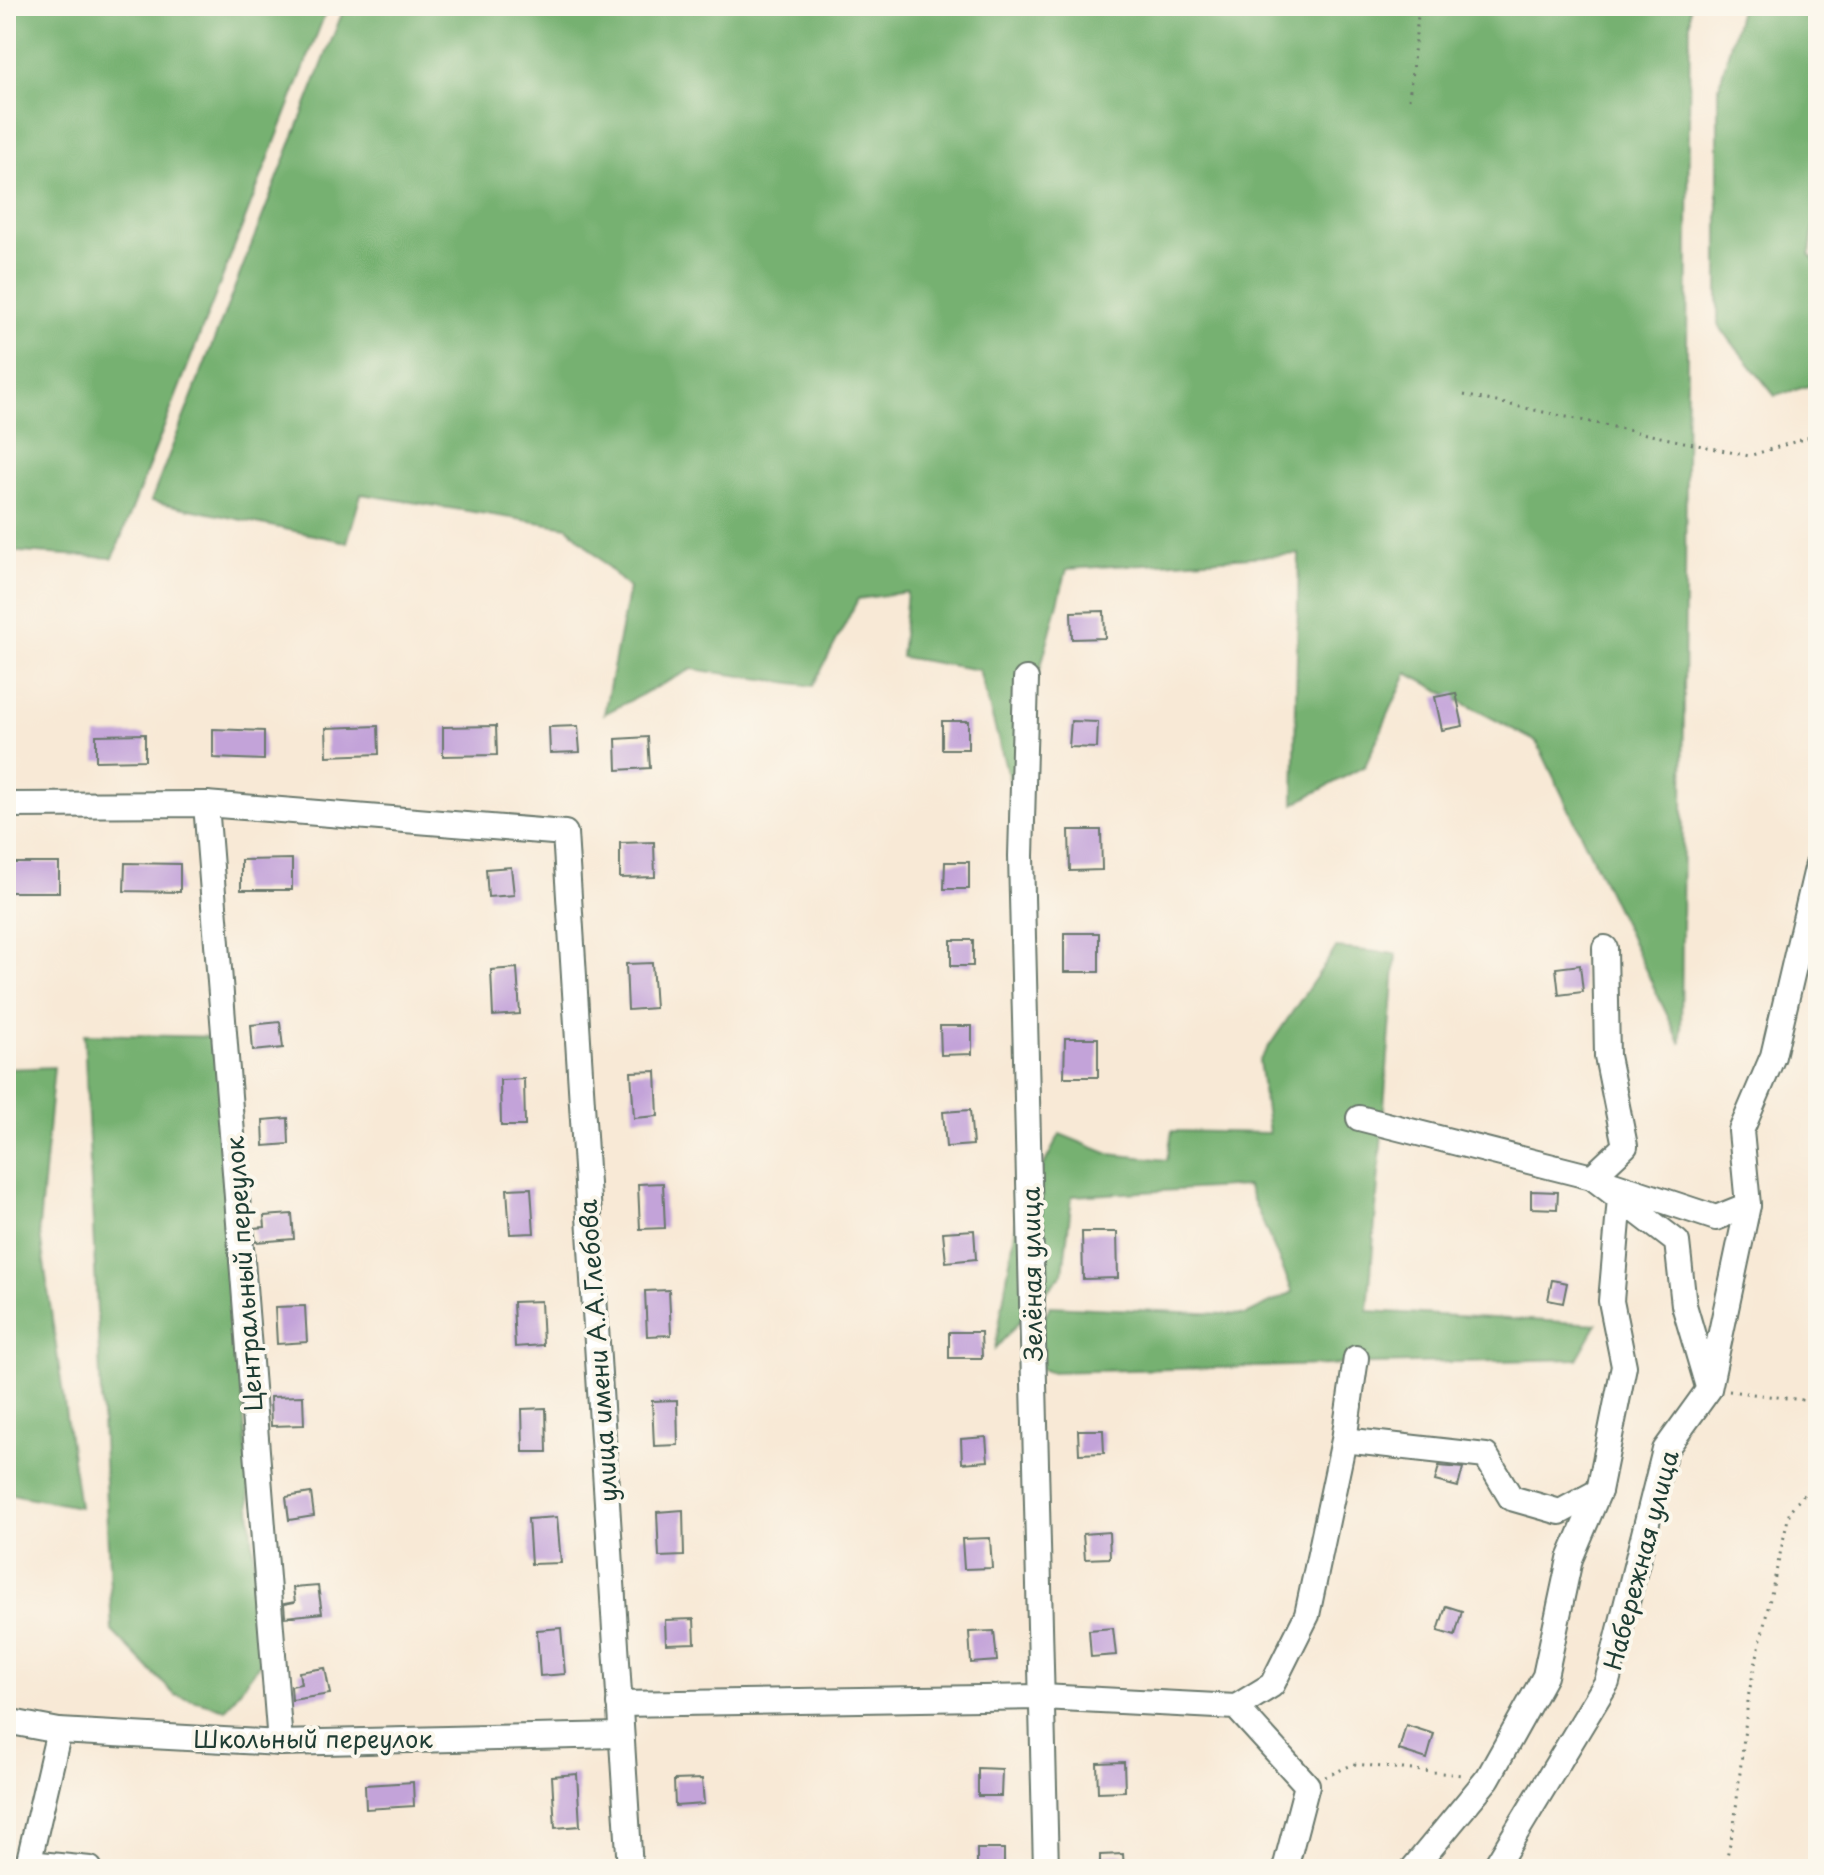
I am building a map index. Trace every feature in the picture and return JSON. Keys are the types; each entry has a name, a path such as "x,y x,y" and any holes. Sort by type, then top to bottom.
{"street":[{"name":"Зелёная улица","path":"1026,679 1021,856 1046,1869"},
{"path":"6,805 206,804"},
{"name":"улица имени А.А.Глебова","path":"206,804 565,833 630,1869"},
{"name":"Центральный переулок","path":"206,804 280,1743"},
{"name":"Набережная улица","path":"1494,1869 1607,1682 1665,1450 1709,1389 1748,1205 1741,1131 1773,1056 1818,864"},
{"path":"1592,1177 1625,1146 1607,1056 1605,948"},
{"path":"1359,1118 1592,1177 1716,1218 1748,1205"},
{"path":"1592,1177 1677,1242 1684,1305 1709,1389"},
{"path":"1413,1869 1488,1778 1545,1676 1570,1559 1599,1491 1624,1366 1611,1301 1620,1198"},
{"path":"619,1704 1042,1697 1236,1707 1272,1685 1307,1615 1344,1440 1356,1358"},
{"path":"1344,1440 1486,1456 1511,1498 1560,1512 1599,1491"},
{"path":"1236,1707 1307,1785 1285,1869"},
{"name":"Школьный переулок","path":"6,1721 59,1731 280,1743 620,1735"},
{"path":"59,1731 28,1866 90,1869"}],"path":[{"path":"1409,99 1419,6"},
{"path":"1464,395 1749,456 1810,437 1818,439"},
{"path":"1709,1389 1818,1402"},
{"path":"1724,1869 1734,1826 1749,1692 1790,1510 1818,1479"},
{"path":"1307,1785 1354,1764 1488,1778"}],"green space":[{"path":"6,6 328,6 113,558 6,551"},
{"path":"345,6 1690,6 1681,1044 1537,742 1407,673 1365,766 1294,804 1299,554 1067,569 1010,782 979,670 901,657 907,592 858,599 813,686 692,669 604,714 629,588 568,527 361,494 347,542 151,501"},
{"path":"1741,6 1818,6 1818,195 1810,254 1818,266 1818,383 1775,396 1718,325 1718,90"},
{"path":"1336,948 1396,954 1368,1311 1597,1324 1577,1359 1048,1372 1023,1360 1050,1306 1246,1315 1293,1292 1247,1186 1072,1196 1063,1273 995,1349 1018,1214 1060,1134 1109,1154 1167,1160 1172,1131 1269,1133 1259,1061"},
{"path":"84,1034 217,1037 261,1661 226,1709 175,1695 112,1631"},
{"path":"54,1067 39,1227 79,1507 6,1493 6,1069"}],"building":[{"path":"1104,611 1105,638 1072,639 1071,612"},
{"path":"1456,693 1463,726 1442,730 1435,697"},
{"path":"942,721 968,721 968,749 942,749"},
{"path":"1071,721 1098,722 1097,748 1069,747"},
{"path":"378,726 379,754 327,756 326,728"},
{"path":"496,726 497,755 443,756 443,727"},
{"path":"578,726 580,752 550,753 549,727"},
{"path":"213,729 264,731 264,760 213,758"},
{"path":"145,734 145,760 96,761 96,735"},
{"path":"648,737 650,768 617,770 616,739"},
{"path":"1069,830 1101,830 1102,870 1070,871"},
{"path":"654,842 655,877 620,878 620,843"},
{"path":"292,859 292,890 241,890 241,860"},
{"path":"945,862 969,862 969,889 944,889"},
{"path":"6,863 59,863 59,892 6,892"},
{"path":"125,863 180,864 180,892 124,891"},
{"path":"511,867 514,895 488,897 486,869"},
{"path":"1064,933 1099,933 1099,972 1064,972"},
{"path":"951,940 973,940 973,966 951,966"},
{"path":"652,963 655,1008 628,1010 626,964"},
{"path":"1580,965 1583,992 1559,995 1556,968"},
{"path":"517,968 520,1014 493,1016 491,970"},
{"path":"280,1022 283,1048 253,1051 251,1025"},
{"path":"940,1026 972,1026 972,1054 941,1055"},
{"path":"1065,1038 1098,1038 1098,1077 1064,1077"},
{"path":"656,1071 658,1116 634,1118 631,1072"},
{"path":"524,1079 525,1126 501,1126 500,1080"},
{"path":"970,1110 973,1145 946,1147 943,1112"},
{"path":"288,1118 289,1144 264,1146 263,1120"},
{"path":"663,1183 665,1228 640,1229 638,1184"},
{"path":"531,1188 534,1233 510,1234 507,1189"},
{"path":"1531,1191 1558,1192 1557,1209 1531,1208"},
{"path":"292,1214 294,1239 256,1242 254,1228 265,1227 264,1216"},
{"path":"974,1230 976,1259 946,1262 943,1232"},
{"path":"1082,1232 1117,1232 1118,1278 1083,1279"},
{"path":"1552,1280 1567,1283 1563,1303 1548,1300"},
{"path":"669,1290 671,1335 647,1336 645,1291"},
{"path":"541,1301 543,1345 515,1347 513,1302"},
{"path":"305,1306 307,1342 277,1344 275,1307"},
{"path":"949,1332 981,1332 982,1358 949,1358"},
{"path":"303,1396 304,1425 271,1426 270,1397"},
{"path":"677,1400 678,1445 654,1446 652,1401"},
{"path":"546,1408 547,1452 523,1452 522,1409"},
{"path":"1078,1430 1103,1430 1104,1453 1079,1454"},
{"path":"986,1437 988,1461 962,1463 961,1439"},
{"path":"1439,1466 1463,1468 1458,1487 1435,1481"},
{"path":"311,1493 314,1516 289,1520 286,1497"},
{"path":"683,1510 684,1556 659,1557 657,1512"},
{"path":"557,1517 561,1563 531,1564 528,1519"},
{"path":"1109,1532 1110,1558 1085,1559 1083,1534"},
{"path":"990,1538 992,1568 964,1569 962,1539"},
{"path":"318,1586 322,1613 285,1617 284,1604 295,1602 293,1588"},
{"path":"1446,1606 1462,1611 1455,1636 1438,1631"},
{"path":"694,1619 695,1643 666,1644 665,1620"},
{"path":"561,1628 565,1674 540,1676 537,1630"},
{"path":"1113,1628 1116,1655 1091,1657 1089,1630"},
{"path":"994,1631 997,1661 971,1663 969,1632"},
{"path":"325,1668 330,1694 292,1700 291,1686 301,1684 299,1672"},
{"path":"1406,1725 1434,1734 1427,1759 1399,1750"},
{"path":"1124,1762 1125,1791 1098,1792 1097,1763"},
{"path":"978,1768 1002,1769 1001,1796 978,1796"},
{"path":"577,1774 580,1826 555,1828 552,1776"},
{"path":"702,1779 704,1804 675,1806 674,1780"},
{"path":"413,1782 414,1806 366,1809 365,1785"},
{"path":"977,1849 1004,1849 1004,1869 977,1869"},
{"path":"1123,1854 1124,1869 1100,1869 1100,1855"}]}
